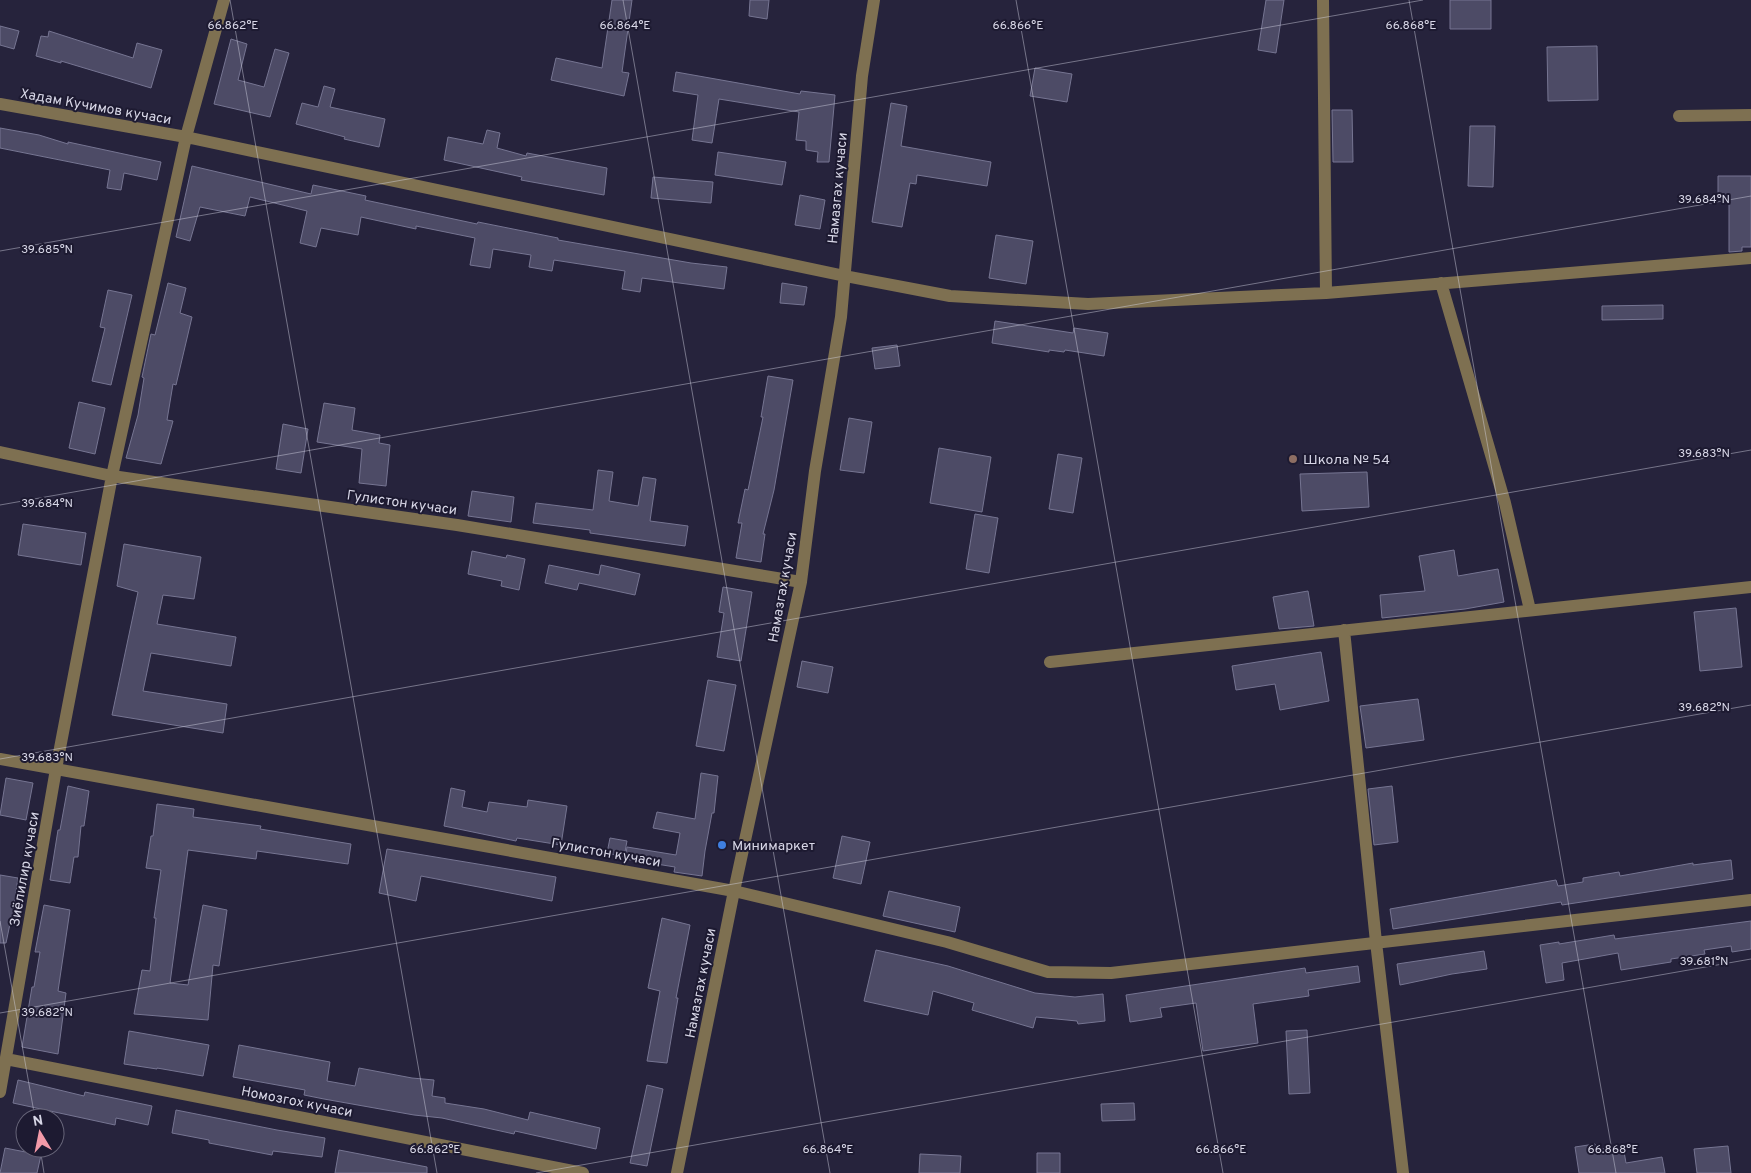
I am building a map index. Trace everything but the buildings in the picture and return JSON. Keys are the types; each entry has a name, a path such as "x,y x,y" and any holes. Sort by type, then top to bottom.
{"street":[{"name":"Зиёлилир кучаси","path":"0,1092 56,769 112,476 186,137 224,0"},
{"name":"Намазгах кучаси","path":"677,1173 734,891 801,582 814,472 842,317 862,76 874,0"},
{"path":"1323,0 1326,293"},
{"name":"Хадам Кучимов кучаси","path":"0,104 186,137 845,276 950,296 1088,304 1326,293 1751,258"},
{"path":"1679,116 1751,115"},
{"path":"1441,283 1505,503 1530,610"},
{"name":"Гулистон кучаси","path":"0,452 112,476 457,525 801,582"},
{"path":"1050,662 1751,587"},
{"path":"1344,630 1376,942 1403,1173"},
{"name":"Гулистон кучаси","path":"0,759 734,891 947,942 1048,972 1111,973 1751,900"},
{"name":"Номозгох кучаси","path":"6,1059 582,1173"}],"place":[{"name":"Школа № 54","path":"1293,459"},
{"name":"Минимаркет","path":"722,845"}]}
